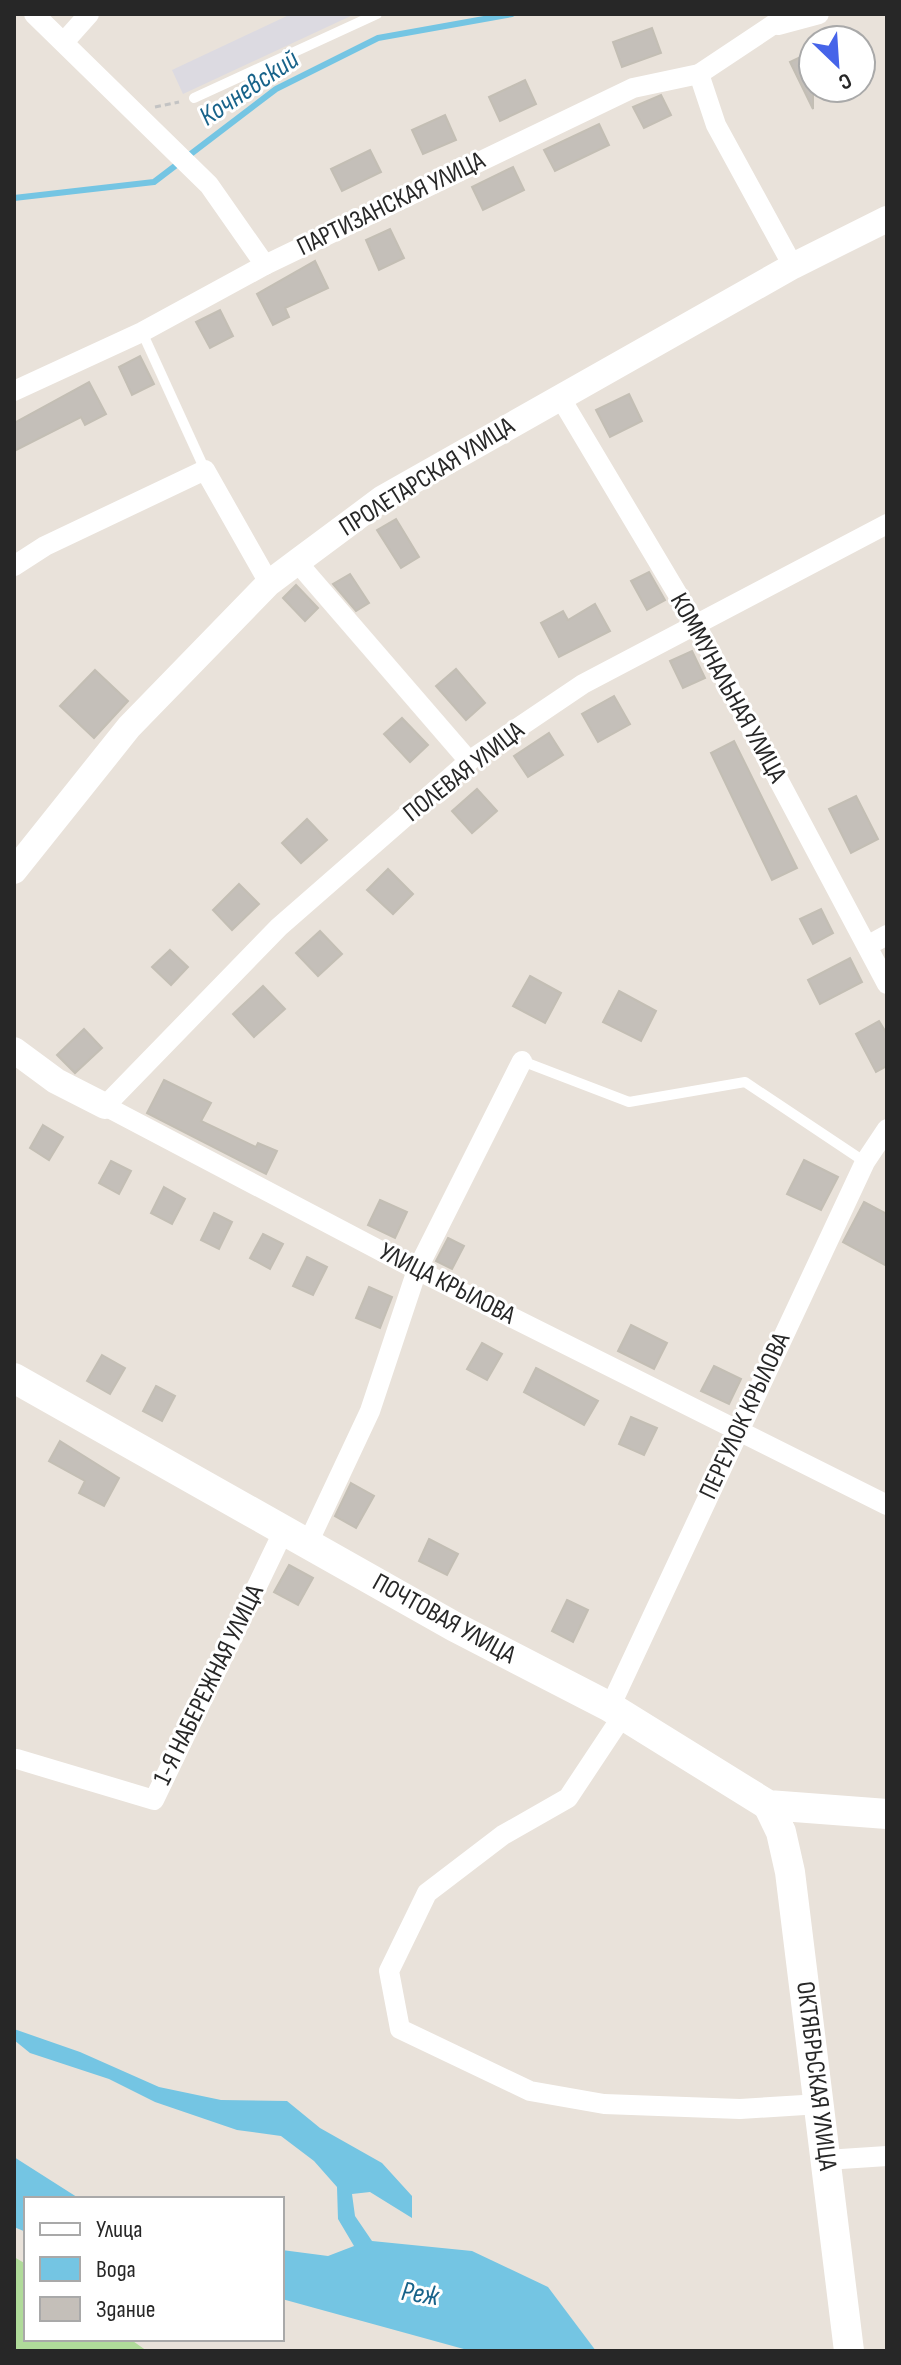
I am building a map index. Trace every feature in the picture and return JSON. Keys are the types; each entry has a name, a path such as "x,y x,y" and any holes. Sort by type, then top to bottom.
{"main road":[{"name":"ПОЧТОВАЯ УЛИЦА","path":"14,1378 455,1627 617,1711 768,1805 887,1814"},
{"name":"ОКТЯБРЬСКАЯ УЛИЦА","path":"768,1805 781,1832 790,1872 849,2351"}],"street":[{"path":"34,14 155,128 209,185 265,265"},
{"path":"64,42 89,14"},
{"name":"ПАРТИЗАНСКАЯ УЛИЦА","path":"14,391 142,332 265,265 633,88 699,74 789,14"},
{"name":"ПАРТИЗАНСКАЯ УЛИЦА","path":"770,27 819,14"},
{"path":"699,74 716,125 793,266"},
{"name":"ПРОЛЕТАРСКАЯ УЛИЦА","path":"14,871 129,727 269,583 297,562 383,498 793,266 887,219"},
{"name":"КОММУНАЛЬНАЯ УЛИЦА","path":"560,397 696,625 887,984"},
{"path":"14,566 45,546 205,470 269,583"},
{"name":"ПОЛЕВАЯ УЛИЦА","path":"105,1106 279,927 469,761 583,684 887,524"},
{"path":"297,562 469,761"},
{"path":"867,946 887,935"},
{"name":"УЛИЦА КРЫЛОВА","path":"14,1050 56,1081 417,1270 887,1505"},
{"path":"296,1536 370,1411 417,1270 522,1061"},
{"name":"ПЕРЕУЛОК КРЫЛОВА","path":"820,2104 740,2109 604,2104 530,2091 400,2029 389,1971 427,1893 503,1835 568,1798 617,1711 738,1430 865,1162 887,1129"},
{"name":"1-Я НАБЕРЕЖНАЯ УЛИЦА","path":"17,1759 154,1800 296,1536"},
{"path":"826,2160 887,2156"}],"lane":[{"path":"194,98 377,14"},
{"path":"142,332 205,470"},
{"path":"522,1061 629,1102 745,1082 865,1162"}],"path":[{"path":"136,111 194,98"}],"shaded area":[{"path":"291,14 355,14 183,94 172,70"}],"green space":[{"path":"14,2257 24,2263 24,2341 133,2341 147,2351 14,2351"}],"water":[{"name":"Реж","path":"14,2029 80,2052 159,2087 221,2100 287,2101 320,2128 382,2163 412,2196 412,2218 370,2192 352,2194 355,2216 372,2241 472,2251 548,2287 596,2351 471,2351 284,2300 284,2250 328,2256 354,2246 338,2219 337,2187 314,2161 281,2136 237,2130 155,2102 109,2079 30,2053 14,2040"},
{"path":"14,2157 77,2197 24,2197 24,2231 14,2227"}],"building":[{"path":"652,28 661,53 622,67 613,42"},
{"path":"797,59 797,76 790,62"},
{"path":"525,80 536,104 500,121 489,97"},
{"path":"661,95 671,115 644,128 633,107"},
{"path":"445,115 456,140 423,154 412,130"},
{"path":"599,124 609,145 555,171 544,150"},
{"path":"370,150 381,172 342,191 331,169"},
{"path":"513,167 524,190 483,210 472,187"},
{"path":"390,229 404,258 379,270 366,240"},
{"path":"315,261 328,288 285,308 289,317 273,325 257,294"},
{"path":"220,310 233,336 210,348 196,322"},
{"path":"140,356 154,384 132,395 119,367"},
{"path":"89,382 106,414 85,425 81,417 14,451 14,423"},
{"path":"629,394 642,421 610,437 596,410"},
{"path":"396,519 419,557 401,568 377,530"},
{"path":"649,572 665,600 647,610 631,581"},
{"path":"350,574 369,603 356,611 333,584"},
{"path":"296,585 318,608 305,621 283,598"},
{"path":"595,604 610,631 559,657 541,623 563,611 568,620"},
{"path":"692,651 705,678 683,688 670,661"},
{"path":"456,669 485,703 466,720 436,686"},
{"path":"95,670 128,701 94,738 60,706"},
{"path":"614,696 630,724 598,742 582,714"},
{"path":"402,718 428,745 410,762 384,734"},
{"path":"549,733 563,755 528,777 514,756"},
{"path":"734,741 797,868 772,880 711,753"},
{"path":"477,789 497,811 472,833 452,811"},
{"path":"856,796 878,839 851,853 829,809"},
{"path":"307,819 327,840 301,863 282,843"},
{"path":"388,869 413,894 393,914 367,890"},
{"path":"239,884 259,904 232,930 213,910"},
{"path":"821,909 833,933 813,944 800,919"},
{"path":"320,931 342,954 318,976 296,953"},
{"path":"170,950 188,967 171,985 152,967"},
{"path":"850,958 862,982 820,1004 808,980"},
{"path":"530,976 561,993 545,1023 513,1006"},
{"path":"263,986 285,1009 254,1037 233,1014"},
{"path":"619,991 656,1011 641,1041 603,1022"},
{"path":"879,1021 887,1034 887,1066 876,1072 856,1034"},
{"path":"84,1029 102,1048 75,1073 57,1055"},
{"path":"164,1080 211,1103 201,1121 256,1147 258,1143 277,1151 266,1174 147,1113"},
{"path":"43,1125 63,1137 49,1160 30,1148"},
{"path":"804,1160 838,1177 821,1210 787,1194"},
{"path":"111,1161 131,1171 119,1194 99,1183"},
{"path":"164,1187 185,1199 172,1224 151,1213"},
{"path":"380,1200 407,1212 395,1238 368,1225"},
{"path":"864,1202 887,1214 887,1266 843,1242"},
{"path":"214,1213 232,1222 219,1249 201,1240"},
{"path":"263,1234 283,1244 270,1269 250,1258"},
{"path":"448,1238 464,1246 452,1269 436,1261"},
{"path":"307,1257 327,1267 313,1295 293,1286"},
{"path":"369,1287 392,1297 380,1328 356,1318"},
{"path":"631,1325 667,1343 654,1369 618,1351"},
{"path":"482,1343 502,1354 487,1380 467,1369"},
{"path":"102,1355 125,1368 110,1394 87,1381"},
{"path":"714,1366 741,1379 729,1404 701,1391"},
{"path":"536,1368 598,1401 584,1425 524,1392"},
{"path":"156,1386 175,1396 162,1421 143,1411"},
{"path":"631,1417 657,1428 644,1455 619,1444"},
{"path":"60,1441 119,1478 104,1506 79,1493 85,1481 49,1461"},
{"path":"351,1483 374,1496 356,1528 335,1516"},
{"path":"429,1539 458,1554 447,1575 419,1561"},
{"path":"289,1565 313,1578 298,1605 274,1592"},
{"path":"567,1600 588,1610 573,1642 552,1631"}],"waterway":[{"name":"Кочневский","path":"14,198 154,182 276,89 378,38 512,14"}]}
